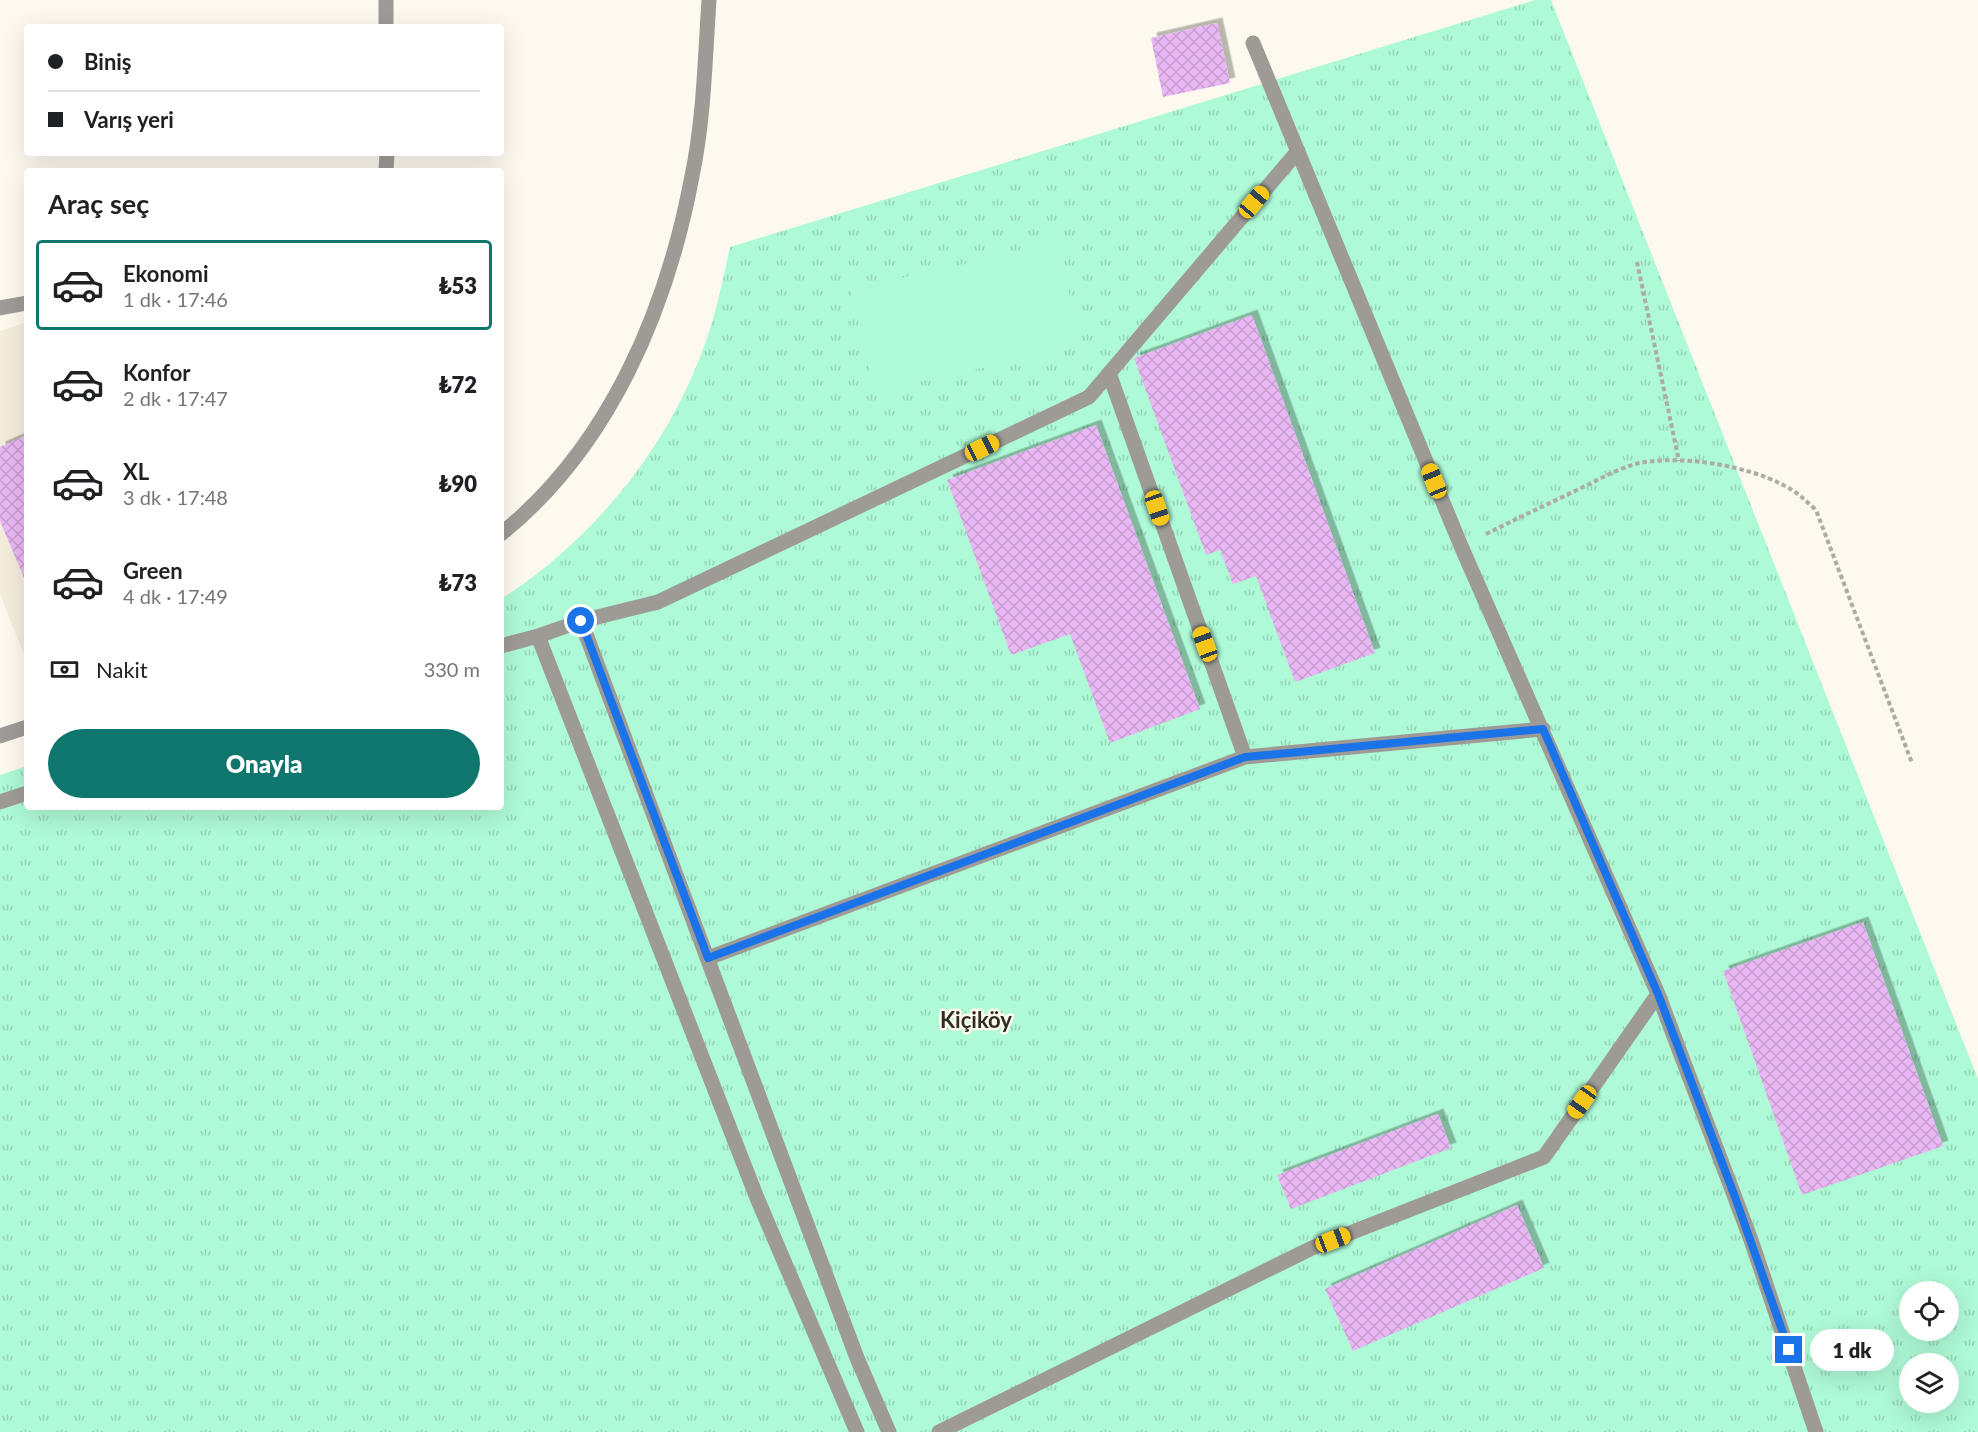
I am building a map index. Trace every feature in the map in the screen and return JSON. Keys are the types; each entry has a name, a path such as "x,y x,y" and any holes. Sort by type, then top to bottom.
{"street":[{"path":"386,0 386,24"},
{"path":"504,531 556,483 585,445 617,391 648,326 666,278 693,175 700,123 709,0"},
{"path":"1253,43 1461,546 1658,994 1747,1230 1816,1432"},
{"path":"504,645 581,621 658,602 1089,397 1298,151"},
{"path":"0,308 24,304"},
{"path":"1110,373 1245,757"},
{"path":"581,621 857,1358 889,1432"},
{"path":"538,636 757,1198 857,1432"},
{"path":"0,736 24,728"},
{"path":"708,958 1245,757 1543,729"},
{"path":"0,802 24,794"},
{"path":"939,1432 1312,1248 1544,1157 1658,994"}],"path":[{"path":"1637,262 1679,461"},
{"path":"1461,546 1612,473 1636,464 1662,460 1679,461 1718,465 1763,476 1797,493 1816,510 1912,763"}],"shaded area":[{"path":"24,323 24,654 0,594 0,331"}],"green space":[{"path":"1535,0 1551,0 1978,1079 1978,1432 0,1432 0,775 24,767 24,810 504,810 504,597 566,549 624,488 670,419 705,344 730,247"},
{"path":"1058,243 1081,346 874,392 851,289"}],"building":[{"path":"1217,23 1230,83 1163,97 1151,38"},
{"path":"1252,315 1375,653 1295,682 1256,576 1233,584 1220,550 1206,555 1134,358"},
{"path":"1096,425 1200,709 1110,743 1070,634 1011,655 947,480"},
{"path":"24,436 24,578 0,521 0,447"},
{"path":"1863,922 1943,1146 1802,1195 1723,971"},
{"path":"1438,1114 1451,1148 1291,1209 1277,1175"},
{"path":"1517,1205 1544,1268 1353,1351 1325,1289"}],"district":[{"name":"Kiçiköy","path":"976,1020"}],"route":[{"path":"581,621 708,958 1245,757 1543,729 1658,994 1751,1240 1789,1350"}]}
